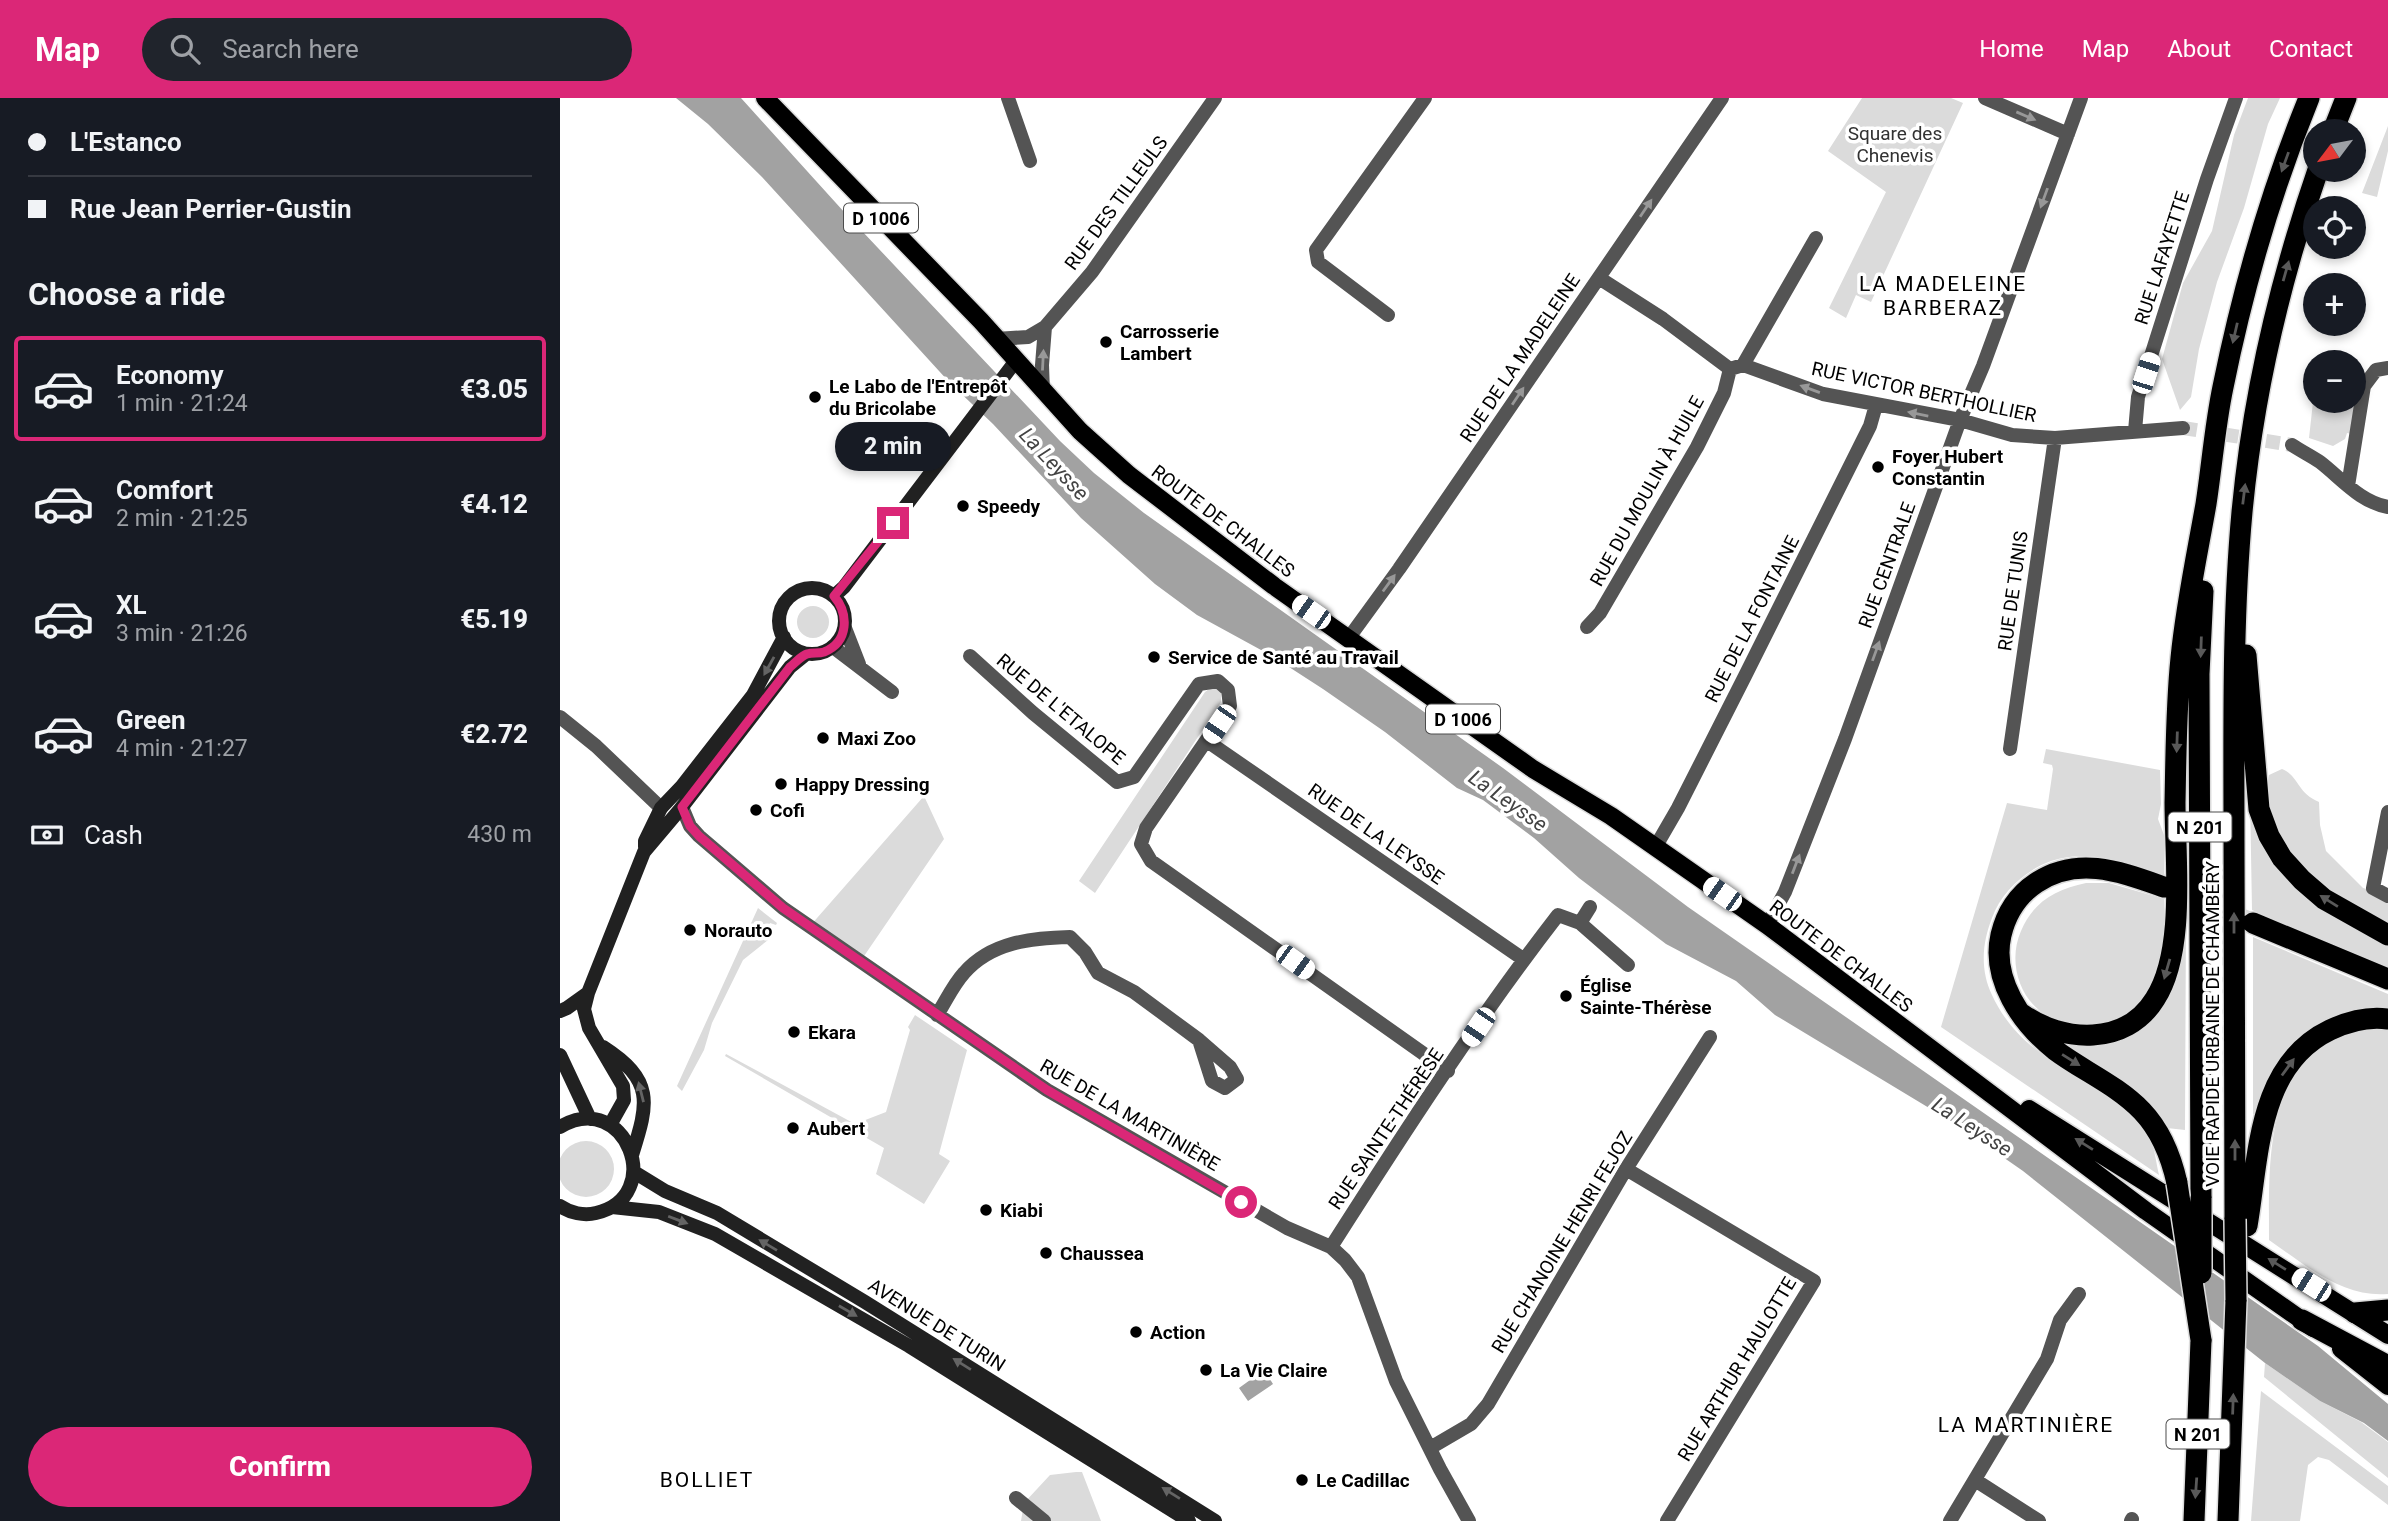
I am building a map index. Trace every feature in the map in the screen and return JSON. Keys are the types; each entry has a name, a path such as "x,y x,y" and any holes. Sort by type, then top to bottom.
{"highway":[{"name":"N 201","path":"2194,1521 2201,1343 2199,674 2213,456 2222,390 2252,266 2269,204 2309,98"},
{"path":"2338,119 2346,98"},
{"name":"VOIE RAPIDE URBAINE DE CHAMBÉRY","path":"2241,1222 2234,677 2238,562 2250,450 2269,339 2286,271 2314,182"},
{"path":"2022,1014 2042,1026 2067,1034 2087,1037 2110,1033 2129,1025 2148,1010 2167,973 2176,907 2175,803 2180,658 2213,456"},
{"path":"2238,562 2259,809 2269,836 2282,858 2324,899 2388,934"},
{"path":"2164,887 2109,869 2088,867 2057,872 2032,886 2012,909 1998,951 2004,983 2022,1014 2056,1050 2101,1079 2144,1114 2164,1143 2176,1182 2201,1343"},
{"path":"2253,923 2388,979"},
{"path":"2241,1222 2270,1098 2284,1072 2302,1049 2324,1033 2363,1018 2388,1019"},
{"name":"N 201","path":"2228,1521 2235,1369 2235,1302 2241,1222"},
{"path":"2356,1313 2388,1310"},
{"path":"2302,1320 2388,1366"}],"main road":[{"name":"ROUTE DE CHALLES","path":"765,98 996,338 1043,393 1129,475 1348,639 1533,769 1611,816 1767,925 2146,1211 2302,1320 2388,1386"},
{"path":"834,596 844,587 1015,362"},
{"path":"807,589 816,589 834,596 843,611 845,628 833,647 816,654 806,654 789,644 784,637 780,616 790,597 807,589"},
{"path":"610,1125 624,1100 623,1086 585,1019 584,1009 588,993 644,852 645,841 661,808 682,786 752,695 784,637"},
{"path":"644,852 790,667 806,654"},
{"path":"682,786 682,807"},
{"path":"560,1011 588,993"},
{"path":"599,1044 630,1067 644,1094 644,1111 632,1155"},
{"name":"ROUTE DE CHALLES","path":"1928,1046 2388,1335"},
{"path":"560,1055 590,1119"},
{"path":"560,1127 576,1120 590,1119 610,1125 628,1143 634,1172 630,1186 612,1207"},
{"name":"AVENUE DE TURIN","path":"634,1172 665,1191 717,1213 865,1302 1215,1521"},
{"path":"560,1206 579,1214"},
{"name":"AVENUE DE TURIN","path":"579,1214 591,1214 612,1207 659,1212 715,1234 909,1346 1189,1521"},
{"path":"560,1216 579,1214"},
{"path":"1030,1422 1081,1436"}],"street":[{"path":"1009,98 1030,162"},
{"name":"RUE DES TILLEULS","path":"1045,327 1092,272 1215,98"},
{"path":"1388,314 1318,262 1316,250 1425,98"},
{"name":"RUE DE LA MADELEINE","path":"1348,639 1399,569 1721,98"},
{"path":"1985,98 2068,134"},
{"name":"RUE CENTRALE","path":"1767,925 1785,892 1845,739 1959,421 1983,366 2081,98"},
{"name":"RUE LAFAYETTE","path":"2135,431 2138,397 2207,179 2236,98"},
{"path":"1736,367 1816,238"},
{"name":"RUE VICTOR BERTHOLLIER","path":"1599,278 1736,367 1823,394 1959,421 2012,435 2055,438 2183,428"},
{"path":"996,338 1028,337 1045,327"},
{"path":"1043,393 1045,327"},
{"name":"RUE DU MOULIN À HUILE","path":"1587,627 1600,613 1697,447 1736,367"},
{"path":"2348,485 2364,386 2376,370 2388,368"},
{"name":"RUE DE LA FONTAINE","path":"1656,846 1763,641 1870,426 1876,405"},
{"name":"RUE DE TUNIS","path":"2010,749 2055,438"},
{"path":"2292,445 2318,460 2375,505 2388,507"},
{"path":"845,628 859,664"},
{"path":"833,647 859,664 892,692"},
{"name":"RUE DE L'ETALOPE","path":"970,656 1033,713 1117,782 1134,777 1199,684 1218,681 1228,691 1230,706 1146,828 1142,844 1151,861 1448,1071"},
{"path":"560,717 596,746 661,808"},
{"name":"RUE DE LA LEYSSE","path":"1207,741 1523,959"},
{"name":"RUE DE LA MARTINIÈRE","path":"682,807 690,826 699,836 769,897 1047,1090 1287,1228 1331,1247 1359,1277 1396,1381 1469,1521"},
{"path":"2388,811 2373,888 2388,896"},
{"path":"1590,907 1580,923 1628,965"},
{"name":"RUE SAINTE-THÉRÈSE","path":"1331,1247 1414,1117 1523,959 1558,915 1580,923"},
{"path":"937,1015 964,973 992,949 1035,938 1070,937 1086,951 1098,973 1135,992 1199,1040"},
{"name":"RUE CHANOINE HENRI FEJOZ","path":"1430,1447 1471,1424 1488,1404 1626,1169 1710,1037"},
{"name":"RUE ARTHUR HAULOTTE","path":"1626,1169 1814,1281 1667,1521"},
{"path":"1950,1521 2046,1359 2060,1320 2079,1294"},
{"path":"1975,1480 2039,1521"},
{"path":"1016,1498 1044,1521"}],"green space":[{"name":"Square des Chenevis","path":"1862,98 1951,98 1963,103 1871,302 1856,295 1846,318 1829,308 1886,192 1828,151"},
{"path":"2248,98 2280,98 2268,124 2244,208 2217,282 2199,349 2191,397 2180,410 2162,359 2183,283 2212,231 2234,135"},
{"path":"2388,126 2388,151 2377,197 2362,193"},
{"path":"2312,413 2355,413 2352,434 2347,433 2345,439 2333,446 2309,438"},
{"path":"813,606 824,611 829,622 824,633 813,638 802,633 797,622 802,611"},
{"path":"1213,686 1221,691 1221,702 1095,893 1079,881 1205,692"},
{"path":"2046,749 2160,770 2161,804 2158,819 2164,835 2164,877 2122,862 2081,856 2051,861 2032,870 2008,891 1996,908 1984,947 1988,986 2011,1025 2034,1048 2116,1102 2138,1122 2151,1141 2159,1175 1941,1027 2007,803 2047,810 2053,769 2052,765 2043,763"},
{"path":"2282,769 2292,776 2306,794 2319,802 2320,825 2326,851 2363,888 2388,895 2388,923 2326,888 2302,866 2281,838 2269,808 2267,791 2269,775"},
{"path":"924,796 944,839 860,962 810,926"},
{"path":"2250,797 2270,851 2388,943 2388,969 2252,910"},
{"path":"2086,883 2109,883 2164,899 2164,943 2156,980 2144,999 2119,1018 2081,1028 2048,1016 2036,1008 2022,989 2015,954 2021,931 2039,905 2055,893"},
{"path":"758,908 777,923 770,923 763,936 768,940 743,960 712,1023 704,1050 682,1091 677,1086"},
{"path":"2186,913 2185,1130 2167,1128 2063,1048 2061,1041 2093,1047 2109,1044 2124,1039 2151,1021 2170,994"},
{"path":"2253,937 2388,994 2388,1012 2345,1016 2257,1116 2253,1114"},
{"path":"915,1015 967,1050 939,1154 950,1161 924,1204 876,1174 884,1148 725,1056 726,1054 855,1124 886,1112 910,1030 908,1027"},
{"path":"2379,1028 2388,1030 2388,1294 2355,1291 2340,1285 2325,1278 2269,1240 2273,1137 2281,1105 2293,1078 2313,1054 2341,1037"},
{"path":"581,1141 591,1141 602,1146 614,1164 614,1174 609,1185 591,1197 575,1195 566,1189 560,1180 560,1158 566,1149"},
{"path":"2265,1363 2320,1401 2361,1422 2388,1442 2388,1478 2264,1377"},
{"path":"2261,1391 2388,1486 2388,1505 2329,1460 2318,1457 2308,1465 2300,1521 2251,1521"},
{"path":"1082,1472 1101,1521 1021,1521 1024,1503 1050,1475"}],"water":[{"name":"La Leysse","path":"676,98 741,98 845,213 1060,441 1094,473 1144,513 1503,768 1688,907 2318,1346 2388,1404 2388,1441 2364,1423 2320,1401 2265,1363 2023,1171 1954,1123 1775,1015 1736,981 1666,944 1483,800 1457,788 1385,732 1323,689 1272,656 1197,615 1155,584 1081,518 993,424 950,383 762,177 708,124"},
{"path":"1264,1370 1273,1384 1248,1401 1239,1388"}],"tunnel":[{"path":"2183,428 2292,445"},
{"path":"2185,895 2249,922"}],"place":[{"name":"Carrosserie Lambert","path":"1106,342"},
{"name":"Le Labo de l'Entrepôt du Bricolabe","path":"815,397"},
{"name":"Foyer Hubert Constantin","path":"1878,467"},
{"name":"Speedy","path":"963,506"},
{"name":"Service de Santé au Travail","path":"1154,657"},
{"name":"Maxi Zoo","path":"823,738"},
{"name":"Happy Dressing","path":"781,784"},
{"name":"Cofi","path":"756,810"},
{"name":"Norauto","path":"690,930"},
{"name":"Église Sainte-Thérèse","path":"1566,996"},
{"name":"Ekara","path":"794,1032"},
{"name":"Aubert","path":"793,1128"},
{"name":"Kiabi","path":"986,1210"},
{"name":"Chaussea","path":"1046,1253"},
{"name":"Action","path":"1136,1332"},
{"name":"La Vie Claire","path":"1206,1370"},
{"name":"Le Cadillac","path":"1302,1480"}],"district":[{"name":"LA MADELEINE BARBERAZ","path":"1943,296"},
{"name":"LA MARTINIÈRE","path":"2026,1425"},
{"name":"BOLLIET","path":"707,1480"}],"route":[{"path":"893,523 844,587 834,596 840,603 845,619 841,638 825,652 806,654 790,667 682,807 690,826 790,913 1002,1060 1082,1111 1241,1202"}]}
